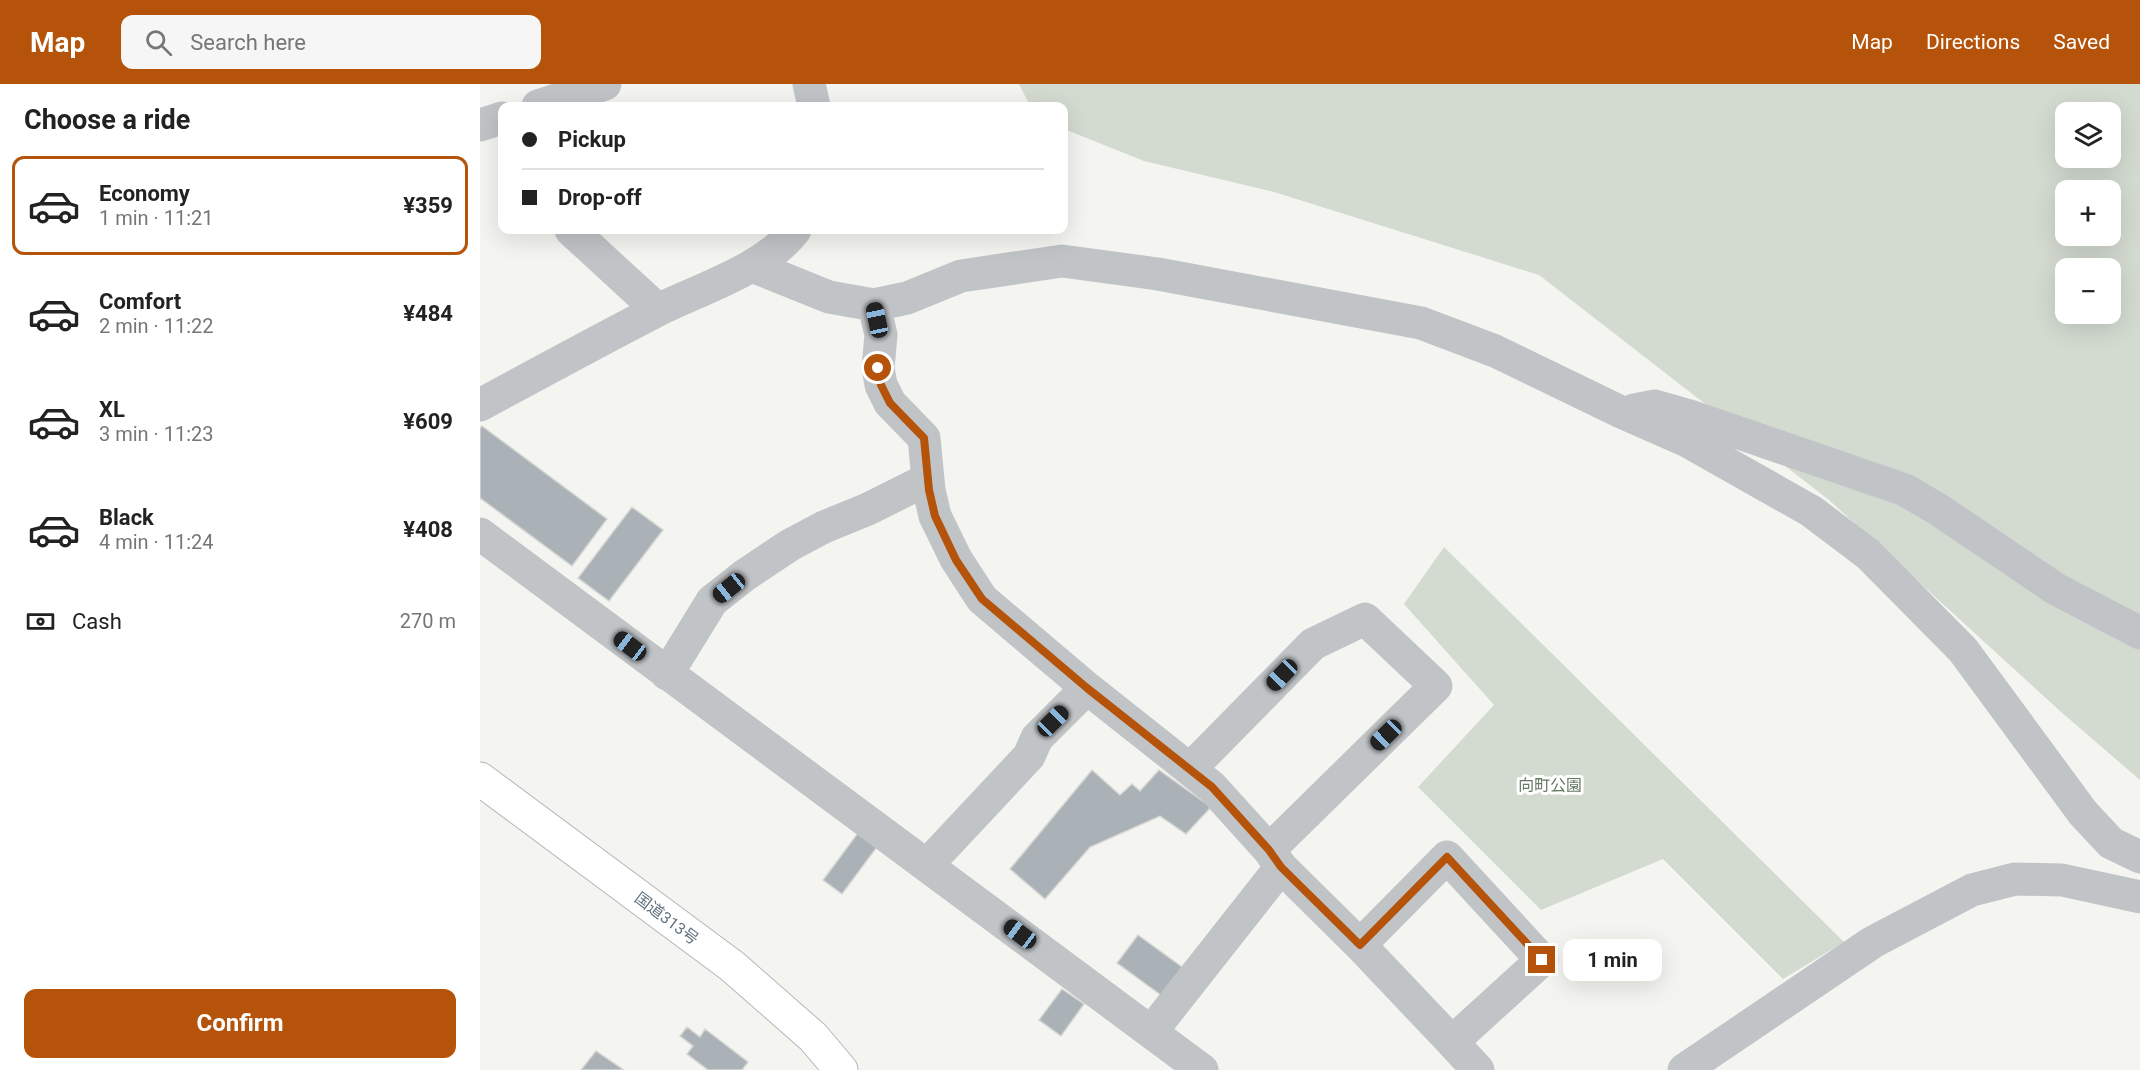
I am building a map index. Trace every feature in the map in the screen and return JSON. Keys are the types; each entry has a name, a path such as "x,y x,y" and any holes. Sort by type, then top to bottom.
{"highway":[{"name":"国道313号","path":"480,779 732,966 813,1037 841,1070"}],"street":[{"path":"550,102 605,84"},
{"path":"809,84 813,102"},
{"path":"575,234 658,310"},
{"path":"480,405 658,310 752,266 785,243 792,234"},
{"path":"752,266 829,297 874,305 907,298 961,276 1062,261 1147,273 1421,323 1495,351 1687,441 1811,511 1868,554 1964,650 2083,813 2110,843 2140,857"},
{"path":"874,305 881,335 878,368 881,385 890,403 924,438 935,516 956,560 982,599 1087,688 1212,787 1275,858 1478,1070"},
{"path":"1621,412 1655,406 1905,490 1939,510 2056,589 2140,633"},
{"path":"668,674 712,601 745,575 790,545 928,478"},
{"path":"480,534 1202,1070"},
{"path":"1151,1032 1275,858 1436,686 1365,619 1313,644 1190,769"},
{"path":"927,865 1029,756 1037,738 1087,688"},
{"path":"1360,945 1447,857 1542,960 1452,1042"},
{"path":"1684,1070 1873,942 1972,890 2015,879 2062,880 2140,897"}],"green space":[{"path":"1019,84 2140,84 2140,780 2060,711 1829,500 1539,275 1274,192 1144,161 1068,131 1068,102 1028,102"},
{"name":"向町公園","path":"1444,547 1844,942 1783,979 1663,859 1541,910 1418,787 1494,705 1404,604"}],"building":[{"path":"482,426 607,519 572,566 480,498 480,428"},
{"path":"632,507 663,530 609,601 578,578"},
{"path":"1092,770 1120,795 1132,784 1140,791 1159,770 1211,807 1186,834 1160,816 1090,847 1045,899 1010,869"},
{"path":"858,833 877,847 842,894 823,880"},
{"path":"1138,935 1182,967 1165,998 1117,963"},
{"path":"1062,989 1084,1004 1061,1036 1039,1020"},
{"path":"687,1027 700,1037 705,1029 748,1062 742,1070 708,1070 687,1054 693,1046 680,1036"},
{"path":"596,1051 624,1070 581,1070"}],"route":[{"path":"878,368 881,385 890,403 924,438 929,490 935,516 956,560 982,599 1087,688 1212,787 1269,850 1281,867 1360,945 1447,857 1542,960"}]}
